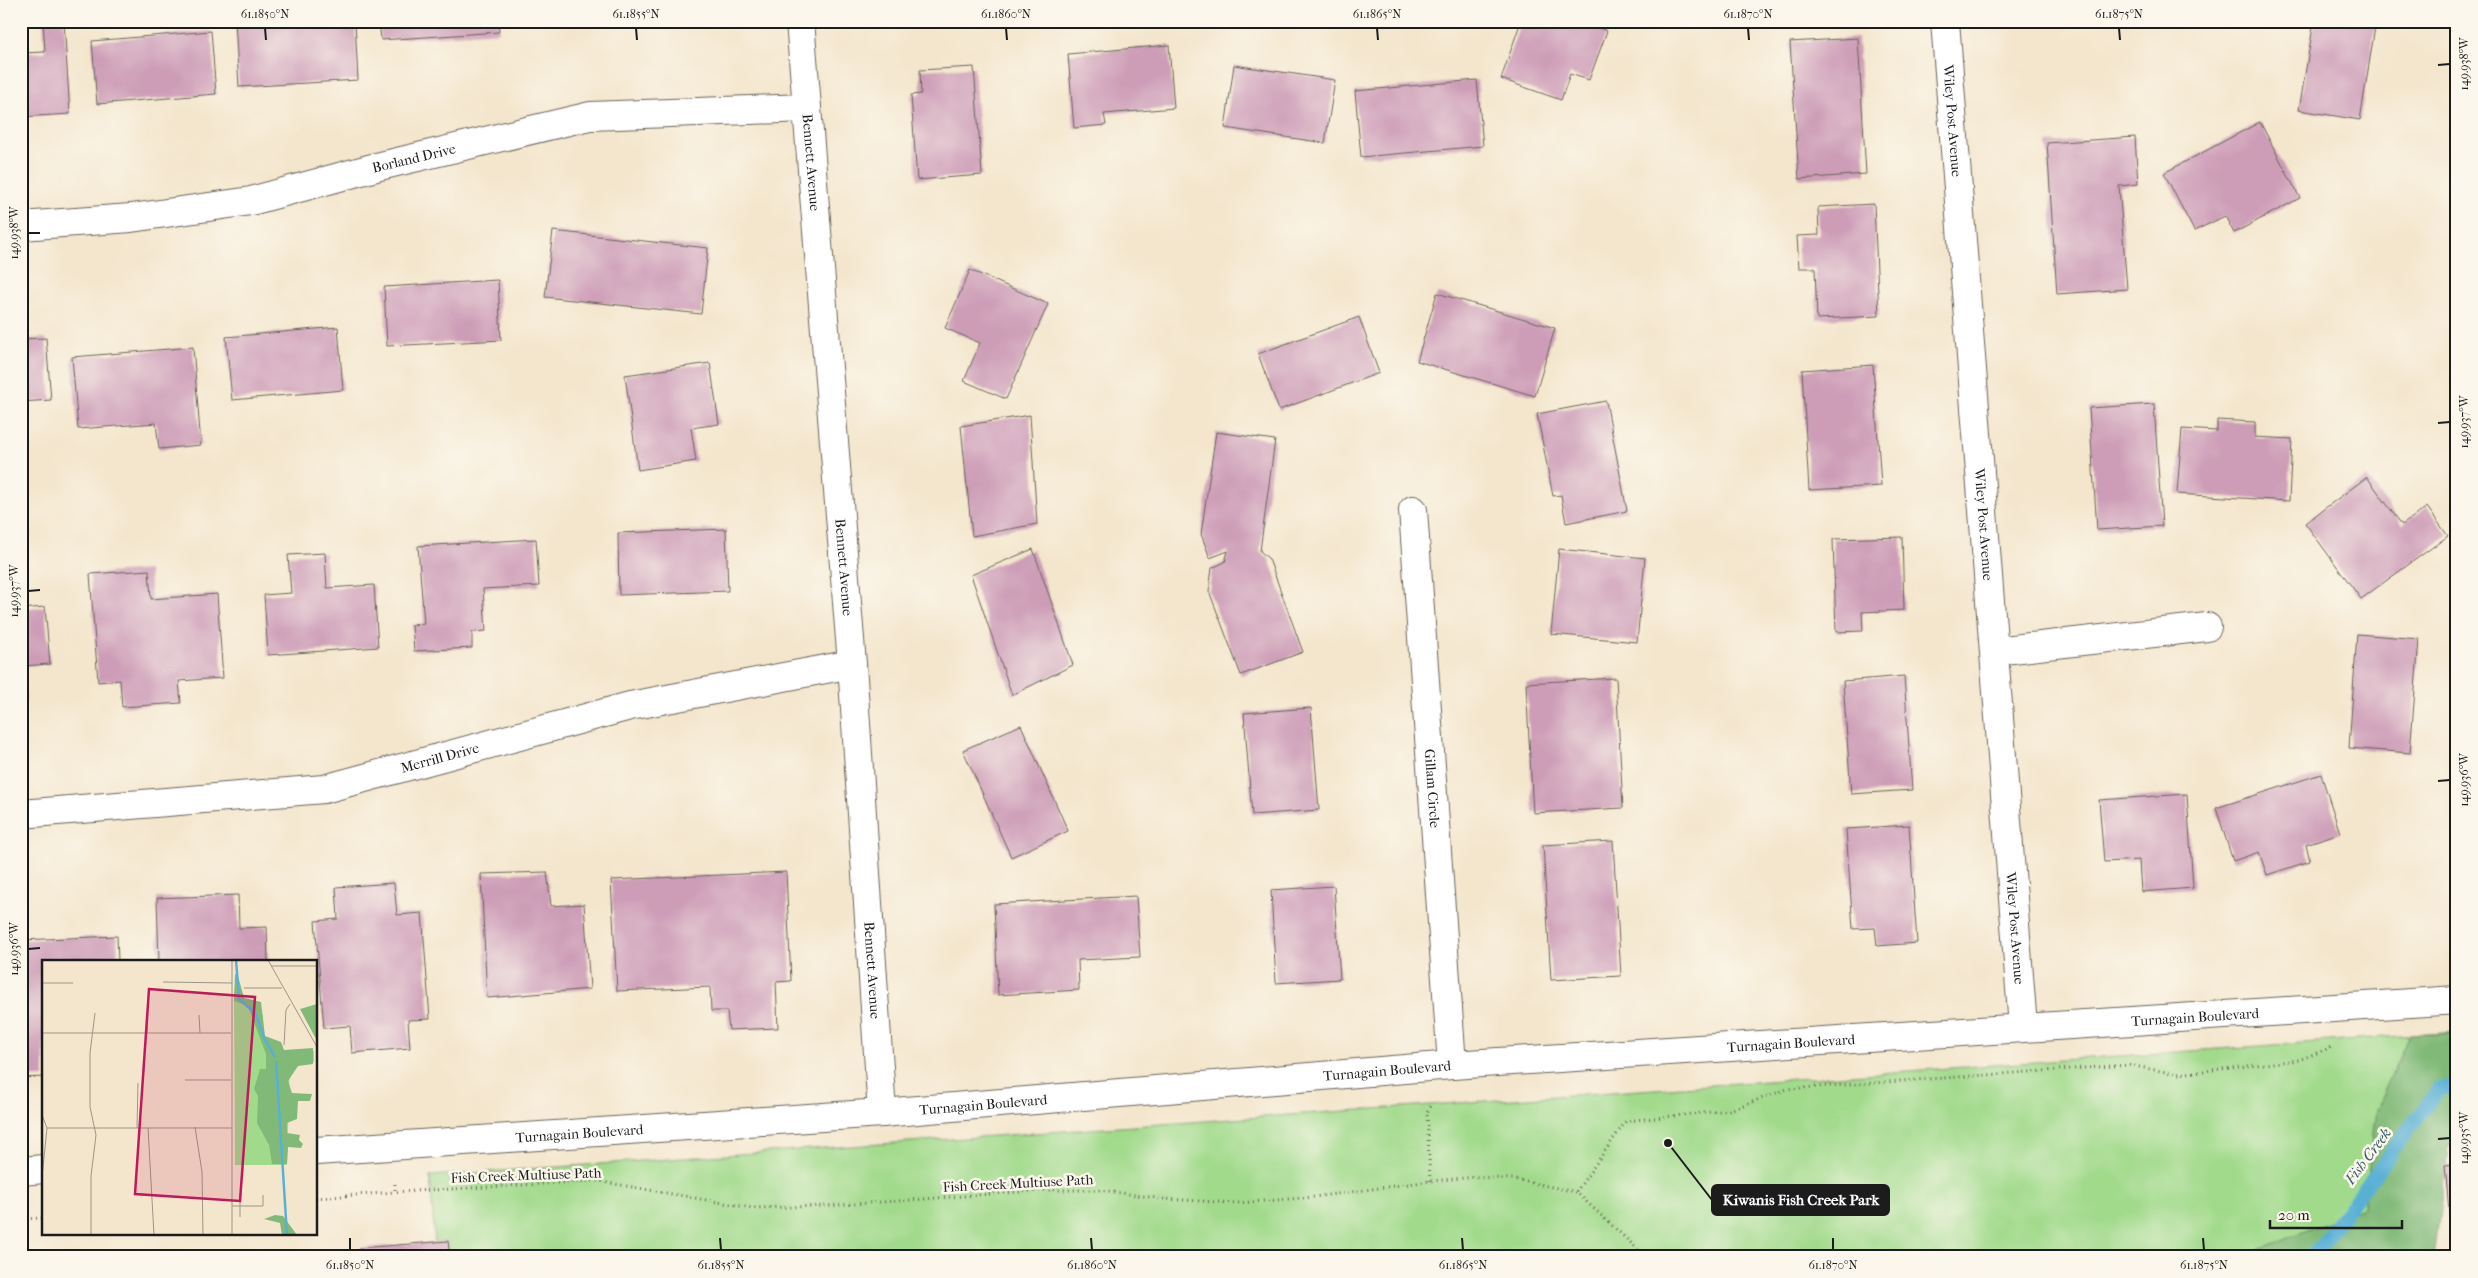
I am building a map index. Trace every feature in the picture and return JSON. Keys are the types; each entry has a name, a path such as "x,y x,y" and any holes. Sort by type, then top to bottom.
{"street":[{"name":"Bennett Avenue","path":"800,21 852,664 882,1113"},
{"name":"Wiley Post Avenue","path":"1945,21 1995,651 2022,1027"},
{"name":"Borland Drive","path":"21,226 131,218 251,201 376,167 590,116 807,108"},
{"name":"Gillam Circle","path":"1413,510 1452,1065"},
{"path":"1995,651 2206,626"},
{"name":"Merrill Drive","path":"21,814 324,789 630,706 852,664"},
{"name":"Turnagain Boulevard","path":"318,1151 882,1113 1452,1065 2457,1000"},
{"path":"21,1170 42,1169"}],"path":[{"path":"1646,1257 1576,1192 1626,1121 1730,1110 1786,1089 2128,1066 2178,1074 2299,1060 2335,1046"},
{"path":"1430,1180 1427,1112 1452,1065"},
{"path":"394,1146 395,1192"},
{"name":"Fish Creek Multiuse Path","path":"318,1198 598,1181 752,1208 826,1206 1047,1190 1100,1190 1164,1199 1238,1203 1314,1197 1430,1180 1476,1177 1513,1179 1576,1192"},
{"path":"21,1219 42,1218"}],"green space":[{"path":"2457,1032 2457,1135 2351,1257 436,1257 430,1176"},
{"path":"2457,1033 2457,1143 2448,1147 2434,1257 2238,1257 2364,1208 2376,1110 2409,1035"}],"building":[{"path":"43,21 64,21 70,114 21,117 21,53 45,52"},
{"path":"235,21 355,21 358,80 239,87"},
{"path":"379,21 498,21 499,32 381,40"},
{"path":"1521,21 1582,21 1607,31 1589,80 1570,74 1561,100 1501,79"},
{"path":"2314,21 2376,21 2360,120 2299,110"},
{"path":"211,31 216,94 97,104 92,41"},
{"path":"1858,38 1866,174 1799,179 1790,42"},
{"path":"1169,45 1174,108 1104,114 1106,125 1074,128 1068,54"},
{"path":"1234,65 1335,80 1325,143 1225,128"},
{"path":"974,67 982,175 917,180 911,95 921,94 920,70"},
{"path":"1477,80 1483,146 1361,157 1355,91"},
{"path":"2260,122 2300,198 2234,233 2225,216 2194,231 2164,173"},
{"path":"2135,137 2138,184 2119,186 2127,289 2057,294 2047,143"},
{"path":"1874,204 1879,316 1817,319 1815,268 1799,268 1797,236 1819,235 1818,207"},
{"path":"553,231 708,248 701,314 545,297"},
{"path":"970,270 1048,304 1006,399 964,381 980,343 945,328"},
{"path":"498,280 501,340 387,346 384,287"},
{"path":"1437,293 1555,328 1535,396 1417,361"},
{"path":"1359,317 1379,373 1279,410 1258,354"},
{"path":"338,327 343,390 232,400 226,337"},
{"path":"46,338 51,400 21,402 21,339"},
{"path":"193,347 201,445 159,449 156,423 78,429 72,357"},
{"path":"710,363 719,424 691,428 696,461 638,470 625,375"},
{"path":"1873,365 1881,486 1809,490 1802,370"},
{"path":"1606,401 1627,511 1566,523 1561,495 1553,496 1537,414"},
{"path":"2154,404 2162,526 2097,530 2089,408"},
{"path":"1030,415 1037,524 972,536 961,426"},
{"path":"2217,420 2255,422 2255,437 2292,439 2289,501 2177,494 2182,429 2217,431"},
{"path":"1216,432 1275,440 1260,551 1269,559 1303,652 1241,675 1209,591 1212,568 1225,562 1228,551 1210,558 1201,534"},
{"path":"2367,477 2402,525 2427,507 2448,536 2361,599 2305,523"},
{"path":"726,529 728,591 619,595 618,533"},
{"path":"1902,537 1904,610 1862,612 1863,631 1836,632 1833,539"},
{"path":"536,539 539,586 483,589 486,631 472,632 472,648 414,651 412,625 424,624 418,546"},
{"path":"1033,549 1073,665 1012,695 971,575"},
{"path":"1559,549 1645,558 1637,642 1551,634"},
{"path":"325,553 327,588 374,585 378,647 268,655 264,595 291,593 288,555"},
{"path":"149,570 151,599 217,594 223,678 179,681 181,703 122,707 120,680 98,682 90,574"},
{"path":"45,607 50,664 23,666 26,700 21,700 21,609"},
{"path":"2357,634 2419,639 2410,753 2349,748"},
{"path":"1904,676 1912,790 1851,794 1843,681"},
{"path":"1616,678 1623,808 1533,813 1526,683"},
{"path":"1311,708 1319,810 1252,815 1244,713"},
{"path":"1021,725 1068,831 1011,857 963,750"},
{"path":"2321,774 2340,833 2306,844 2310,861 2267,875 2259,852 2233,861 2216,808"},
{"path":"2187,794 2193,888 2141,892 2139,860 2104,862 2099,800"},
{"path":"1909,825 1917,943 1877,946 1875,928 1853,929 1846,829"},
{"path":"1613,841 1621,976 1551,980 1543,845"},
{"path":"547,872 551,906 584,904 590,989 487,998 481,874"},
{"path":"786,872 791,981 776,982 778,1028 729,1030 727,1011 711,1011 710,987 617,991 611,880"},
{"path":"394,883 397,915 422,913 430,1019 408,1020 410,1048 352,1053 350,1026 324,1028 315,921 338,919 336,887"},
{"path":"1334,886 1340,979 1276,983 1271,890"},
{"path":"238,895 239,928 267,927 268,960 159,960 157,898"},
{"path":"1136,896 1140,957 1078,960 1079,990 998,995 994,904"},
{"path":"117,936 118,960 42,960 42,1077 21,1078 21,940"},
{"path":"2457,1164 2457,1257 2453,1257 2445,1165"},
{"path":"448,1241 450,1257 360,1257 360,1248"}],"waterway":[{"name":"Fish Creek","path":"2312,1257 2439,1089 2457,1086"}],"place":[{"name":"Kiwanis Fish Creek Park","path":"1668,1143"}]}
